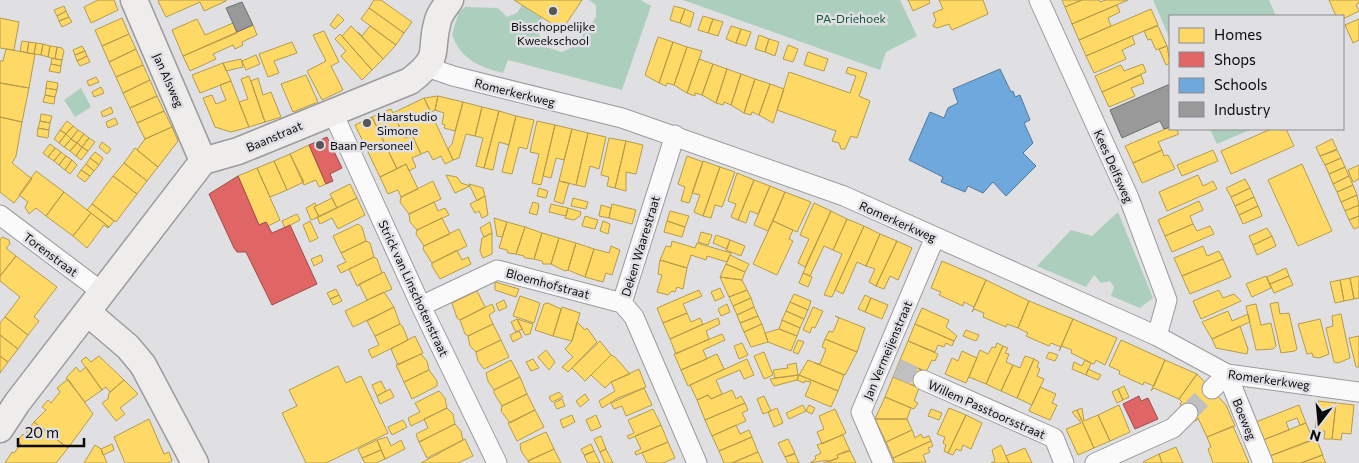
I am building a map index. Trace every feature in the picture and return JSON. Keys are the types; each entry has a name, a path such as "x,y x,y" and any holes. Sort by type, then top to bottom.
{"street":[{"name":"Jan Alsweg","path":"134,0 203,161"},
{"path":"427,67 435,49 438,20 450,0"},
{"name":"Kees Delfsweg","path":"1039,0 1129,198 1167,300 1157,336"},
{"name":"Baanstraat","path":"203,161 238,151 410,81 427,67"},
{"name":"Romerkerkweg","path":"427,67 453,76 622,118 844,196 1157,336 1227,374 1359,392"},
{"name":"Strick van Linschotenstraat","path":"332,112 421,306 497,463"},
{"name":"Deken Waarestraat","path":"675,136 622,303 634,317 696,463"},
{"path":"0,429 17,403 203,161"},
{"name":"Torenstraat","path":"0,216 95,302"},
{"name":"Jan Vermeijenstraat","path":"883,463 861,412 889,365 935,237"},
{"name":"Bloemhofstraat","path":"421,306 497,270 622,303"},
{"path":"95,302 143,365 195,463"},
{"path":"1212,389 1227,374"},
{"name":"Boeweg","path":"1227,374 1262,463"},
{"name":"Willem Passtoorsstraat","path":"923,380 1054,438 1064,463"},
{"path":"1095,463 1172,428 1188,413"}],"green space":[{"path":"589,0 641,0 651,6 622,90 508,60 503,73 494,71 478,65 465,56 452,34 459,12 465,7 498,8 507,17 517,13 522,5 542,18 537,28 543,46 562,52 575,46 596,17 596,5"},
{"name":"PA-Driehoek","path":"683,0 900,0 917,36 886,52 880,70"},
{"path":"1153,0 1269,0 1276,15 1169,15 1169,37"},
{"path":"81,88 91,107 75,117 64,100"},
{"path":"1210,130 1250,130 1217,144"},
{"path":"1118,212 1153,298 1140,308 1111,296 1114,287 1110,281 1101,283 1094,275 1086,287 1037,266 1071,230 1092,236"}],"building: Homes":[{"path":"98,0 114,0 118,10 91,23 84,7"},
{"path":"374,0 381,0 412,22 404,33 369,8"},
{"name":"Bisschoppelijke Kweekschool","path":"514,0 582,0 562,30"},
{"path":"908,0 929,0 930,3 913,11"},
{"path":"939,0 983,0 988,14 952,30 949,24 937,28 933,26 936,20 933,13 943,9"},
{"path":"1062,0 1082,0 1065,7"},
{"path":"1082,0 1099,0 1100,2 1106,0 1128,0 1072,24 1065,7"},
{"path":"1329,0 1359,0 1359,3 1356,5 1359,11 1344,18 1344,15 1336,15"},
{"path":"158,1 226,1 204,11 200,2 166,17"},
{"path":"1117,5 1120,12 1108,18 1111,26 1079,40 1072,24"},
{"path":"64,6 66,11 57,16 54,10"},
{"path":"674,6 685,9 680,23 670,20"},
{"path":"369,8 404,33 396,45 361,19"},
{"path":"685,9 694,13 690,27 680,23"},
{"path":"1151,9 1158,25 1086,56 1079,40"},
{"path":"66,11 69,17 59,21 57,16"},
{"path":"338,14 344,20 335,29 330,25"},
{"path":"703,16 713,19 708,33 698,30"},
{"path":"69,17 72,22 62,27 59,21"},
{"path":"0,18 19,22 14,50 0,48"},
{"path":"122,18 129,34 102,46 95,30"},
{"path":"197,19 205,35 233,23 237,33 183,56 172,30"},
{"path":"713,19 723,22 718,36 708,33"},
{"path":"1359,19 1359,40 1353,43 1345,25"},
{"path":"253,25 257,35 242,42 243,45 235,49 233,45 213,54 216,59 190,71 183,56"},
{"path":"351,26 383,59 372,70 342,36"},
{"path":"370,26 396,45 383,59 358,32 362,36"},
{"path":"731,26 741,29 736,43 726,39"},
{"path":"1158,26 1167,46 1156,50 1151,39 1148,40 1144,31"},
{"path":"741,29 751,32 746,46 736,43"},
{"path":"324,31 339,62 331,66 343,90 322,100 307,71 326,61 313,35"},
{"path":"129,34 136,49 109,62 102,46"},
{"path":"340,34 372,70 362,80 341,56 346,51 335,39"},
{"path":"759,35 769,39 765,52 755,49"},
{"path":"1132,36 1135,44 1122,50 1126,59 1094,73 1086,56"},
{"path":"658,37 673,42 659,83 645,75"},
{"path":"769,39 779,42 775,56 765,52"},
{"path":"22,41 29,42 27,53 20,51"},
{"path":"29,42 36,43 34,54 27,53"},
{"path":"292,42 297,53 274,61 279,73 268,77 259,54"},
{"path":"673,42 687,47 674,85 667,83 666,86 659,83"},
{"path":"36,43 43,44 41,55 34,54"},
{"path":"43,44 50,46 48,57 41,55"},
{"path":"788,45 798,49 793,62 783,59"},
{"path":"50,46 57,47 55,59 48,57"},
{"path":"82,46 85,51 75,55 73,50"},
{"path":"1167,46 1169,64 1166,65 1159,49"},
{"path":"57,47 62,48 64,51 62,60 55,59"},
{"path":"687,47 702,51 687,93 674,85"},
{"path":"6,49 35,54 29,88 0,83 0,61 3,61"},
{"path":"136,49 143,65 116,77 109,62"},
{"path":"85,51 87,56 77,61 75,55"},
{"path":"808,52 828,59 824,71 804,65"},
{"path":"256,55 260,64 246,70 242,61"},
{"path":"87,56 90,62 80,66 77,61"},
{"path":"52,58 62,60 61,66 51,64"},
{"path":"241,59 243,67 226,71 223,63"},
{"path":"699,59 713,64 702,95 695,93 695,96 687,93"},
{"path":"223,63 231,81 200,93 192,75"},
{"path":"51,64 61,66 60,73 49,71"},
{"path":"713,64 727,69 716,103 702,95"},
{"path":"1143,64 1146,72 1102,92 1095,76 1121,65 1124,71"},
{"path":"143,65 150,80 123,93 116,77"},
{"path":"848,67 867,73 859,96 870,101 857,138 851,136 845,149 841,149 839,143 832,141 836,131 777,110 789,72 850,93 856,76 846,73"},
{"path":"727,69 741,74 731,105 724,102 723,105 716,103"},
{"path":"741,74 755,79 744,113 731,105"},
{"path":"306,75 318,102 293,112 281,84"},
{"path":"1141,75 1144,83 1131,88 1135,96 1109,107 1102,92"},
{"path":"249,76 265,122 249,127 239,102 248,99 241,79"},
{"path":"96,77 99,82 89,86 87,81"},
{"path":"258,78 263,95 271,92 281,117 265,122 251,81"},
{"path":"755,79 770,84 759,115 752,112 751,115 744,113"},
{"path":"150,80 157,96 130,108 123,93"},
{"path":"47,81 58,83 57,90 46,88"},
{"path":"231,81 249,127 231,132 215,127 203,98 212,95 216,104 226,100 220,85"},
{"path":"0,83 29,88 22,122 0,117"},
{"path":"770,84 784,89 773,123 759,115"},
{"path":"101,87 104,93 94,97 92,92"},
{"path":"46,88 57,90 55,97 45,95"},
{"path":"45,95 55,97 54,104 43,102"},
{"path":"157,96 164,111 137,123 130,108"},
{"path":"438,96 435,110 431,112 424,98"},
{"path":"438,96 463,102 455,131 444,128 445,125 442,124 444,113 435,110"},
{"path":"424,98 453,160 445,164 441,156 433,160 428,151 421,154 412,135 405,138 393,113"},
{"path":"463,102 482,107 475,136 466,134 459,158 453,160 448,149 452,144"},
{"path":"111,107 113,113 103,117 101,112"},
{"path":"482,107 499,111 484,168 476,166 483,138 475,136"},
{"path":"391,109 405,138 412,135 421,154 412,158 416,167 409,171 406,164 397,169 372,117"},
{"path":"164,111 172,127 145,139 137,123"},
{"path":"499,111 516,116 509,145 499,142 493,170 484,168"},
{"path":"41,114 52,116 50,123 40,121"},
{"path":"516,116 534,120 527,149 519,147 512,174 502,172"},
{"path":"0,117 22,122 16,156 12,163 32,179 14,203 0,192"},
{"path":"372,117 397,169 380,177 355,125"},
{"path":"115,118 118,124 108,128 106,122"},
{"path":"40,121 50,123 49,130 38,128"},
{"path":"67,121 73,126 66,134 60,130"},
{"path":"537,121 555,125 541,185 532,183 539,154 530,152"},
{"path":"555,125 572,129 564,160 556,158 551,178 543,176"},
{"path":"73,126 78,130 71,139 66,134"},
{"path":"172,127 178,141 158,167 137,150 145,139"},
{"path":"1169,127 1169,130 1177,130 1179,134 1158,142 1162,150 1133,163 1125,146"},
{"path":"38,128 49,130 48,138 37,136"},
{"path":"572,129 588,133 576,185 559,181"},
{"path":"60,130 66,134 59,143 54,139"},
{"path":"78,130 84,134 77,143 71,139"},
{"path":"1269,130 1286,130 1294,146 1231,174 1221,151"},
{"path":"588,133 606,137 599,169 590,166 585,187 576,185"},
{"path":"66,134 71,139 64,147 59,143"},
{"path":"84,134 89,138 82,147 77,143"},
{"path":"89,138 95,142 88,151 82,147"},
{"path":"609,138 626,141 615,188 607,186 609,177 601,175"},
{"path":"71,139 77,143 70,151 64,147"},
{"path":"1332,139 1337,149 1320,156 1316,147"},
{"path":"626,141 643,145 636,174 626,172 626,191 615,188"},
{"path":"102,142 111,149 107,154 99,147"},
{"path":"77,143 82,147 76,156 70,151"},
{"path":"50,144 55,148 48,157 43,153"},
{"path":"309,145 326,184 319,187 316,180 304,185 290,154"},
{"path":"82,147 88,151 81,160 76,156"},
{"path":"55,148 61,152 54,161 48,157"},
{"path":"135,148 158,167 147,181 124,163"},
{"path":"1162,150 1164,156 1168,155 1175,169 1142,183 1133,163"},
{"path":"1213,150 1218,161 1182,176 1177,165"},
{"path":"1337,150 1341,158 1325,165 1320,156"},
{"path":"61,152 66,156 59,165 54,161"},
{"path":"95,152 103,158 99,165 90,158"},
{"path":"290,154 304,182 287,190 274,161"},
{"path":"66,156 72,160 65,170 59,165"},
{"path":"687,156 703,162 689,203 681,201 685,187 678,184"},
{"path":"90,158 99,165 94,171 86,164"},
{"path":"1341,158 1345,167 1329,174 1325,165"},
{"path":"72,160 77,165 70,174 65,170"},
{"path":"274,161 287,190 270,197 257,168"},
{"path":"703,161 720,167 703,216 694,212 700,195 692,193"},
{"path":"124,163 147,181 137,194 113,176"},
{"path":"86,164 94,171 90,176 81,170"},
{"path":"406,164 418,189 401,197 398,190 388,194 380,177"},
{"path":"1302,164 1332,231 1298,246 1268,180"},
{"path":"1359,165 1359,179 1353,182 1348,170"},
{"path":"720,167 735,172 722,207 715,205 711,218 703,216"},
{"path":"1345,167 1349,176 1333,184 1329,174"},
{"path":"257,168 280,220 268,226 266,222 259,225 238,176"},
{"path":"81,170 90,176 85,182 77,176"},
{"path":"36,171 64,192 46,216 36,208 29,214 25,207 28,202 19,195"},
{"path":"737,173 754,180 738,220 731,217 736,204 728,201"},
{"path":"446,175 457,177 461,183 470,186 455,193"},
{"path":"1198,175 1203,186 1213,181 1217,189 1167,211 1159,192"},
{"path":"113,176 137,194 116,222 92,204"},
{"path":"1349,176 1353,185 1337,192 1333,184"},
{"path":"1245,179 1250,188 1231,197 1226,188"},
{"path":"754,180 770,186 758,214 750,211 746,223 738,220"},
{"path":"433,181 441,199 409,214 400,202 401,197"},
{"path":"559,181 569,183 563,204 554,201"},
{"path":"350,184 357,198 337,208 330,194"},
{"path":"469,184 483,188 485,196 477,201"},
{"path":"1353,185 1357,195 1341,202 1337,192"},
{"path":"770,186 785,192 768,231 754,225"},
{"path":"539,188 548,191 546,198 537,196"},
{"path":"1250,188 1254,197 1235,206 1231,197"},
{"path":"64,192 91,213 73,236 46,216"},
{"path":"785,192 811,202 797,232 773,221"},
{"path":"1357,195 1359,205 1345,211 1341,202"},
{"path":"485,196 488,215 482,218 479,211 475,213 470,204"},
{"path":"1254,197 1258,206 1239,215 1235,206"},
{"path":"332,198 337,208 319,217 314,207"},
{"path":"357,198 365,215 338,229 332,218 320,224 317,217"},
{"path":"573,198 588,202 586,209 571,206"},
{"path":"1199,201 1203,210 1190,216 1193,224 1165,236 1158,220"},
{"path":"434,202 438,211 445,208 449,215 417,230 410,222 409,214"},
{"path":"533,202 539,204 537,215 529,213"},
{"path":"315,203 316,206 314,207 319,217 311,220 306,208"},
{"path":"814,203 831,211 805,267 798,263 809,239 800,235"},
{"path":"92,204 114,221 109,227 87,210"},
{"path":"551,204 568,208 566,216 549,212"},
{"path":"612,204 636,210 632,224 609,218"},
{"path":"601,205 611,208 609,218 599,216"},
{"path":"1359,205 1359,216 1349,220 1345,211"},
{"path":"1258,206 1262,216 1243,224 1239,215"},
{"path":"568,208 581,212 580,216 574,220 565,218"},
{"path":"670,211 689,216 685,227 667,221"},
{"path":"831,211 847,219 833,250 824,246 810,276 803,273"},
{"path":"91,213 109,227 104,225 87,248 73,236"},
{"path":"297,214 300,220 285,228 282,221"},
{"path":"585,216 598,220 595,229 582,226"},
{"path":"1359,216 1359,227 1354,229 1349,220"},
{"path":"442,218 450,234 424,246 416,234 417,230"},
{"path":"494,218 507,222 502,237 497,236"},
{"path":"847,219 864,226 832,297 824,295 842,254 833,250"},
{"path":"310,221 318,238 310,242 303,225"},
{"path":"603,221 610,224 608,234 600,231"},
{"path":"667,221 685,227 682,237 664,232"},
{"path":"773,221 793,230 789,239 793,241 777,275 753,264"},
{"path":"490,222 492,233 484,237 480,228"},
{"path":"507,222 525,227 516,254 508,253 507,250 499,248"},
{"path":"358,224 362,227 366,241 341,253 333,236"},
{"path":"1193,224 1197,231 1210,226 1214,234 1172,252 1165,236"},
{"path":"864,226 880,234 866,266 857,262 843,294 835,290"},
{"path":"525,227 542,233 534,259 516,254"},
{"path":"1267,228 1272,236 1253,245 1249,236"},
{"path":"459,229 467,246 432,263 423,249 424,246"},
{"path":"701,232 712,235 708,245 698,242"},
{"path":"492,233 492,254 483,258 480,251 482,238"},
{"path":"542,233 559,238 551,264 543,264 542,261 534,259"},
{"path":"880,234 897,241 876,286 869,282 875,269 866,266"},
{"path":"716,235 730,240 727,249 713,243"},
{"path":"1272,236 1276,246 1257,255 1253,245"},
{"path":"2,237 9,240 10,244 6,248 16,256 0,276 0,240"},
{"path":"559,238 576,243 568,270 565,271 551,264"},
{"path":"730,240 745,246 741,256 726,250"},
{"path":"366,241 370,243 374,257 341,273 337,266 346,262 341,253"},
{"path":"672,241 695,248 697,243 731,253 727,262 707,256 706,260 691,255 687,268 660,260 666,246 671,247"},
{"path":"897,241 912,248 898,280 890,276 884,289 876,286"},
{"path":"576,243 594,249 585,277 568,270"},
{"path":"611,246 620,250 612,275 606,273 603,282 585,277 594,249 609,253"},
{"path":"1203,246 1207,256 1219,251 1223,259 1182,276 1174,258"},
{"path":"457,250 462,260 468,257 471,264 440,279 432,263"},
{"path":"321,255 323,261 314,266 311,259"},
{"path":"730,255 749,264 745,272 726,264"},
{"path":"16,256 57,287 34,317 39,321 28,335 5,317 20,297 0,281 0,276"},
{"path":"374,257 377,259 382,273 357,286 349,269"},
{"path":"1223,259 1231,277 1190,294 1182,276"},
{"path":"660,260 687,268 683,289 677,287 675,292 672,291 668,295 657,292 662,275 658,274"},
{"path":"942,261 986,280 974,307 964,302 963,306 939,295 941,292 931,288"},
{"path":"726,264 745,272 742,280 720,277"},
{"path":"1286,268 1289,276 1270,284 1267,277"},
{"path":"384,272 392,289 367,300 359,284"},
{"path":"803,273 812,277 808,287 799,283"},
{"path":"1266,276 1271,288 1252,297 1246,284"},
{"path":"1289,276 1293,285 1274,293 1270,284"},
{"path":"1359,276 1359,298 1354,299 1350,278"},
{"path":"720,277 742,280 747,290 729,297"},
{"path":"1350,278 1354,299 1344,301 1340,280"},
{"path":"986,280 1029,301 1018,328 1007,324 1006,327 983,317 984,313 974,309 972,312"},
{"path":"1340,280 1344,301 1335,303 1330,282"},
{"path":"495,282 519,289 516,297 495,290"},
{"path":"720,288 724,297 715,301 711,292"},
{"path":"336,289 339,295 330,299 327,293"},
{"path":"699,290 702,296 683,304 687,313 663,323 657,308"},
{"path":"747,290 751,298 733,306 729,297"},
{"path":"1219,290 1223,298 1234,294 1241,301 1201,319 1193,301"},
{"path":"477,291 485,307 460,320 457,318 452,303"},
{"path":"384,292 394,307 353,327 345,311"},
{"path":"794,294 811,301 808,310 790,302"},
{"path":"339,295 342,301 333,305 330,299"},
{"path":"865,295 871,298 865,312 858,309"},
{"path":"520,296 540,303 534,323 513,316"},
{"path":"751,298 754,307 737,315 733,306"},
{"path":"871,298 888,305 882,319 865,312"},
{"path":"504,300 507,307 499,311 496,304"},
{"path":"1029,301 1073,319 1061,347 1051,343 1049,346 1026,336 1028,333 1018,328"},
{"path":"790,302 808,310 804,319 786,311"},
{"path":"1278,302 1280,314 1289,313 1297,349 1295,351 1281,353 1270,304"},
{"path":"548,303 561,309 553,336 535,330 544,304"},
{"path":"492,304 495,311 489,315 493,324 468,336 465,334 460,320"},
{"path":"727,304 730,312 721,316 718,309"},
{"path":"1256,304 1261,325 1271,323 1276,346 1273,349 1256,350 1246,306"},
{"path":"394,307 400,324 375,336 367,321"},
{"path":"562,307 580,313 572,341 553,336"},
{"path":"754,307 758,316 740,323 737,315"},
{"path":"813,307 823,311 815,328 812,327 810,333 803,330"},
{"path":"922,308 949,320 946,327 957,336 954,341 915,324"},
{"path":"786,311 804,319 800,328 782,320"},
{"path":"1228,311 1232,321 1248,314 1250,322 1212,339 1202,322"},
{"path":"687,313 691,322 700,318 703,324 670,339 663,323"},
{"path":"1341,314 1350,358 1338,363 1334,362 1326,328 1333,326 1332,316"},
{"path":"758,316 762,324 744,332 740,323"},
{"path":"835,316 865,328 857,352 825,339 829,331 833,332 839,318"},
{"path":"5,317 28,335 18,349 0,335 0,323"},
{"path":"718,318 720,324 706,331 709,339 676,354 670,339"},
{"path":"517,319 533,324 530,334 525,335"},
{"path":"517,319 522,329 516,332 511,322"},
{"path":"1073,319 1117,338 1105,365 1096,360 1094,364 1091,363 1071,353 1072,350 1062,346 1059,351"},
{"path":"1320,319 1329,354 1319,358 1313,357 1312,353 1307,354 1298,324"},
{"path":"782,320 800,328 797,336 779,329"},
{"path":"577,322 585,330 587,328 597,342 568,372 562,367 573,357 565,349 572,341"},
{"path":"400,324 408,340 372,358 368,350 379,345 375,336"},
{"path":"493,324 501,340 476,352 470,346 468,336"},
{"path":"762,324 768,342 751,347 744,332"},
{"path":"915,324 954,341 952,346 946,343 944,347 938,345 935,352 908,341"},
{"path":"1240,326 1248,349 1247,354 1216,348 1212,339"},
{"path":"779,329 797,336 791,351 768,342 765,333"},
{"path":"966,330 979,335 976,341 963,336"},
{"path":"519,331 522,337 513,342 510,335"},
{"path":"722,334 725,340 703,350 707,359 681,370 674,354"},
{"path":"0,335 18,349 8,362 0,356"},
{"path":"415,336 423,353 398,365 391,349"},
{"path":"1359,336 1359,367 1356,367 1349,338"},
{"path":"825,339 857,352 845,375 815,363 820,364 826,349 822,347"},
{"path":"501,340 509,357 484,369 478,361 476,352"},
{"path":"798,340 804,342 798,354 793,352"},
{"path":"1121,340 1165,360 1154,386 1144,382 1143,385 1119,374 1120,371 1109,366"},
{"path":"600,341 611,355 585,381 572,368"},
{"path":"908,341 938,354 935,361 932,360 926,372 900,360"},
{"path":"742,343 748,355 739,359 734,346"},
{"path":"997,343 1003,346 986,384 969,377 980,350 988,354 992,347 995,348"},
{"path":"1003,346 1008,348 1005,353 1009,354 1006,362 1013,365 1001,391 986,384"},
{"path":"546,350 555,362 549,370 538,357"},
{"path":"962,351 977,358 966,383 945,374 952,358 958,361"},
{"path":"764,352 773,375 764,379 754,356"},
{"path":"1049,352 1058,355 1055,361 1046,358"},
{"path":"421,354 427,361 429,370 404,382 396,365"},
{"path":"717,354 724,369 688,386 681,370"},
{"path":"611,355 630,374 611,382 605,388 591,375"},
{"path":"0,356 8,362 0,373"},
{"path":"99,356 124,380 110,392 106,387 102,390 81,361 86,357 91,362"},
{"path":"1025,356 1034,359 1017,398 1001,391 1013,365 1020,368"},
{"path":"533,359 539,368 531,371 526,362"},
{"path":"747,359 754,375 744,379 740,370 716,380 722,394 711,399 708,395 697,400 690,385"},
{"path":"1034,359 1039,362 1037,367 1040,369 1037,376 1044,379 1032,405 1017,398"},
{"path":"511,360 520,377 494,390 488,381 486,373"},
{"path":"808,360 844,375 838,391 799,375"},
{"path":"900,360 927,372 920,388 893,377"},
{"path":"1085,360 1091,363 1086,375 1072,369 1074,362 1082,366"},
{"path":"1165,360 1197,374 1179,399 1154,388 1151,391"},
{"path":"796,363 798,375 775,378 773,370 788,368 787,365"},
{"path":"338,366 346,383 361,376 388,433 326,463 306,463 282,413 297,406 289,390"},
{"path":"76,367 80,372 86,367 102,390 85,402 66,378"},
{"path":"639,369 646,387 618,398 602,408 599,401 615,391 611,382"},
{"path":"1088,369 1101,375 1098,380 1086,375"},
{"path":"429,370 437,381 437,386 412,399 404,382"},
{"path":"1197,374 1226,405 1235,426 1207,437 1198,418 1196,421 1181,406 1182,402 1179,399"},
{"path":"799,375 838,391 831,407 805,396 811,382 805,381 804,383 797,380"},
{"path":"799,375 797,380 774,386 770,379"},
{"path":"520,377 527,394 502,406 494,390"},
{"path":"893,377 919,388 914,401 918,403 914,409 885,397"},
{"path":"68,379 93,414 68,448 34,422 46,410 42,407 48,400 51,403 60,392 57,388"},
{"path":"124,380 138,394 120,408 125,414 116,421 102,403 108,399 109,393"},
{"path":"381,381 386,391 377,396 372,385"},
{"path":"1124,386 1129,397 1123,400 1118,389"},
{"path":"1040,387 1056,394 1052,403 1057,405 1050,420 1029,411"},
{"path":"644,388 652,405 626,416 622,406 614,409 611,403"},
{"path":"390,389 394,397 380,404 377,396"},
{"path":"1118,389 1123,400 1117,403 1112,392"},
{"path":"732,390 736,399 741,396 745,403 705,420 697,400 708,395 711,399"},
{"path":"439,391 445,398 447,408 411,426 408,418 420,412 415,403"},
{"path":"559,392 563,397 552,402 549,397"},
{"path":"527,394 535,410 510,423 501,411 502,406"},
{"path":"585,394 589,400 580,407 576,401"},
{"path":"764,396 771,411 763,414 757,399"},
{"path":"885,397 911,408 907,419 875,419"},
{"path":"562,399 565,406 557,409 554,403"},
{"path":"1318,401 1336,403 1332,439 1324,439 1325,431 1315,430"},
{"path":"745,403 748,410 742,413 746,421 712,436 705,420"},
{"path":"1336,403 1354,405 1351,434 1342,433 1341,440 1332,439"},
{"path":"803,405 806,411 789,419 786,413"},
{"path":"809,405 815,408 812,414 806,411"},
{"path":"1119,405 1130,432 1110,441 1098,415"},
{"path":"1299,405 1306,423 1300,425 1297,418 1286,422 1289,430 1263,440 1256,422"},
{"path":"447,408 453,414 455,424 419,442 416,434 428,428 424,419"},
{"path":"777,408 783,423 774,427 768,412"},
{"path":"949,408 966,415 948,453 944,451 946,445 943,443 945,437 937,434"},
{"path":"1082,408 1084,421 1098,415 1110,441 1094,448 1077,410"},
{"path":"653,409 661,425 629,439 627,436 634,433 628,420"},
{"path":"835,409 846,433 822,444 817,432 824,429 819,416"},
{"path":"931,409 942,413 939,420 928,416"},
{"path":"535,410 544,427 517,441 508,423"},
{"path":"1077,410 1094,448 1078,455 1066,429 1081,423 1072,412"},
{"path":"572,415 575,422 563,428 560,420"},
{"path":"596,415 601,427 591,431 586,420"},
{"path":"966,415 982,423 971,449 963,445 961,451 956,449 953,455 948,453"},
{"path":"149,419 164,454 169,452 172,461 168,463 125,463 114,437"},
{"path":"875,419 907,419 912,430 886,442"},
{"path":"403,420 407,427 392,435 388,427"},
{"path":"34,422 68,448 56,463 5,463 12,452 14,453 21,444 17,441 23,434 26,437 29,434 26,432"},
{"path":"1306,423 1313,440 1270,456 1263,440"},
{"path":"455,424 461,431 463,440 427,458 419,442"},
{"path":"661,425 668,442 636,455 635,452 641,449 635,436"},
{"path":"736,425 740,434 749,430 752,437 719,451 712,436"},
{"path":"1233,426 1249,463 1213,463 1208,449 1211,447 1207,437"},
{"path":"912,430 915,438 921,434 923,438 929,436 931,441 893,458 886,442"},
{"path":"546,432 554,449 528,461 521,451 520,444"},
{"path":"843,435 850,451 837,455 838,458 829,462 828,460 810,463 816,459 815,456 821,453 817,445"},
{"path":"601,436 606,449 600,452 594,439"},
{"path":"387,437 391,446 401,440 405,449 385,459 377,440"},
{"path":"752,437 758,452 732,463 724,463 719,451"},
{"path":"1316,438 1323,455 1301,463 1272,463 1270,456"},
{"path":"465,439 473,456 458,463 421,463"},
{"path":"788,439 795,453 785,457 778,443"},
{"path":"377,440 381,450 362,458 358,449"},
{"path":"931,441 933,446 928,448 930,452 923,455 926,462 895,463 893,458"},
{"path":"668,442 675,458 663,463 647,463 642,453"},
{"path":"112,444 114,450 103,455 101,449"},
{"path":"591,444 594,451 584,455 581,449"},
{"path":"95,445 101,449 107,463 84,463"},
{"path":"1001,445 1009,463 991,463 995,461 992,450"},
{"path":"1176,447 1183,463 1162,463 1159,454"},
{"path":"1025,448 1032,463 1009,463 1006,456"},
{"path":"554,449 561,463 529,463 528,461"},
{"path":"606,449 613,463 605,463 600,452"},
{"path":"381,450 385,459 376,463 365,463 362,458"},
{"path":"594,451 600,463 588,463 584,456"},
{"path":"850,451 856,463 823,463 838,458 837,455"},
{"path":"758,452 763,463 732,463"},
{"path":"795,454 799,463 788,463 785,457"},
{"path":"1159,454 1162,463 1143,462"},
{"path":"1322,455 1326,463 1301,463"}],"building: Shops":[{"path":"327,137 342,168 330,174 333,181 326,184 309,145"},
{"path":"238,176 259,225 266,222 272,233 290,225 317,284 272,305 246,252 237,252 234,248 209,194"},
{"path":"1139,396 1141,401 1148,398 1158,419 1135,429 1123,404"}],"building: Schools":[{"path":"1000,69 1011,92 1013,91 1015,97 1020,95 1030,120 1024,123 1033,143 1023,153 1036,166 1006,196 993,182 983,193 968,186 965,192 941,182 943,177 909,160 930,112 944,118 948,108 958,103 953,89"}],"building: Industry":[{"path":"242,2 253,25 237,32 226,8"},
{"path":"1169,84 1169,127 1164,129 1160,121 1122,138 1110,110"}],"tunnel":[{"path":"897,368 923,380"},
{"path":"1188,413 1212,389"}],"place":[{"name":"Bisschoppelijke Kweekschool","path":"553,11"},
{"name":"Haarstudio Simone","path":"367,123"},
{"name":"Baan Personeel","path":"320,145"}]}
